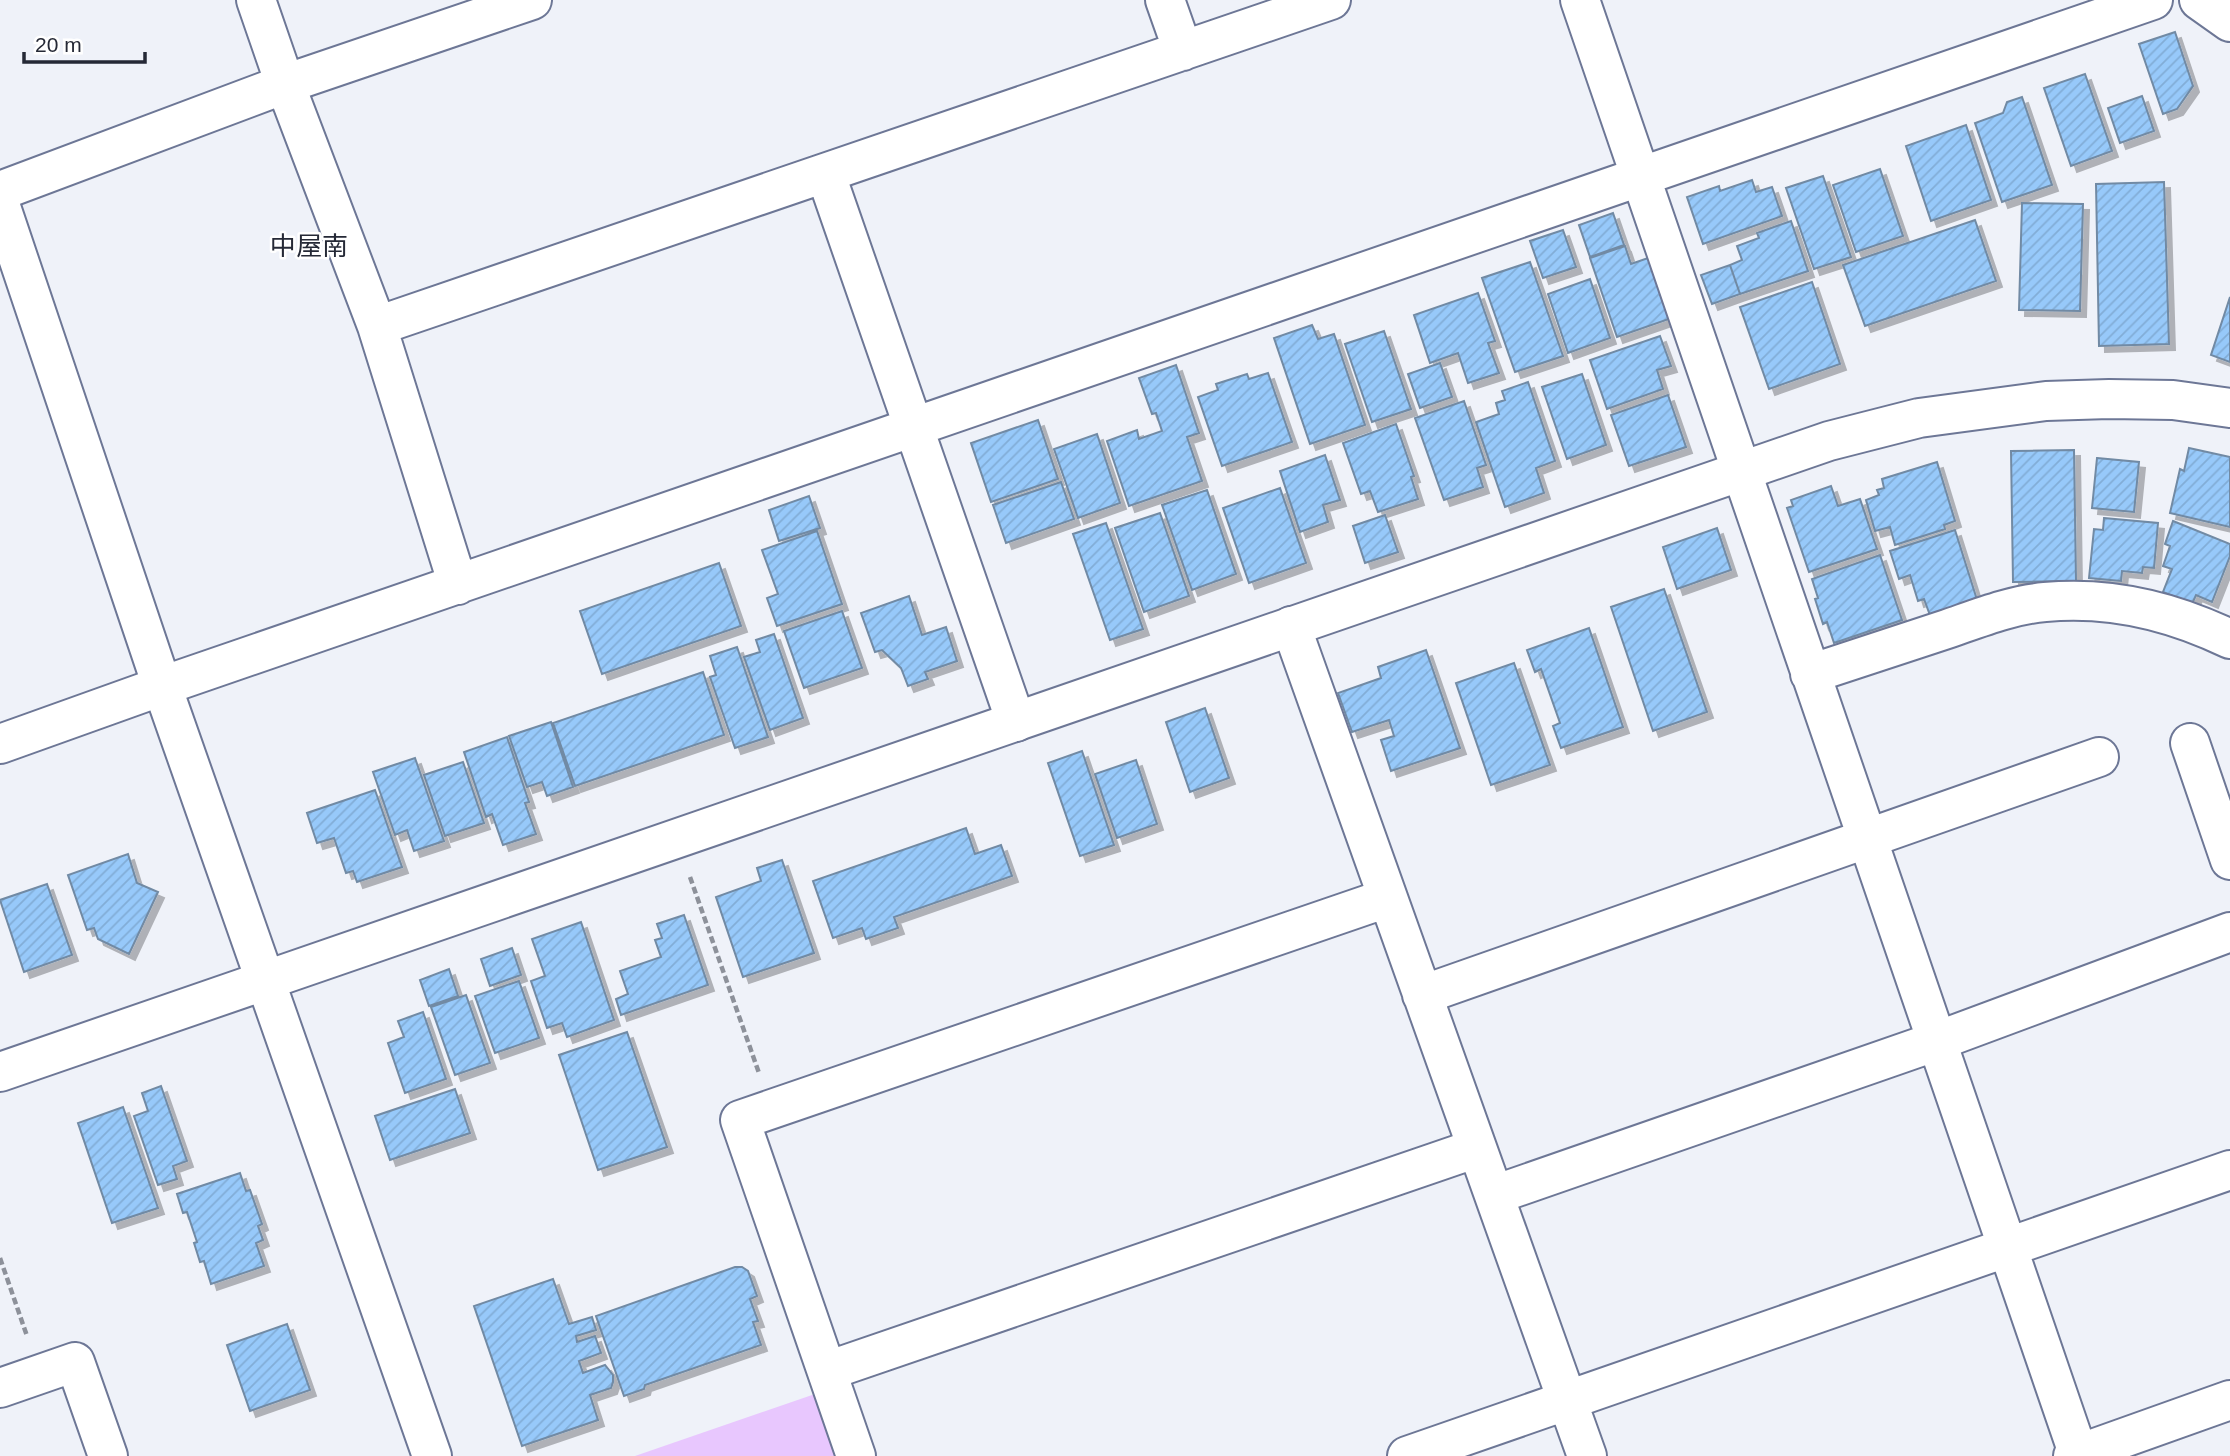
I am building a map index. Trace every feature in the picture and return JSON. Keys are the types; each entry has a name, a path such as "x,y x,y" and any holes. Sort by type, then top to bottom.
{"street":[{"path":"256,0 285,85 377,327 458,585"},
{"path":"0,191 285,85 532,0"},
{"path":"1165,0 1183,51"},
{"path":"377,327 1331,0"},
{"path":"1580,0 2077,1455 2230,1400"},
{"path":"0,744 1640,176 2095,9 2152,0"},
{"path":"2199,0 2230,22"},
{"path":"826,175 1016,722"},
{"path":"0,204 264,982 432,1456"},
{"path":"0,1072 1829,441 1919,418 2046,401 2173,400 2230,408"},
{"path":"1810,674 2000,611 2044,602 2088,601 2152,609 2196,622 2230,639"},
{"path":"1291,626 1587,1456"},
{"path":"2190,743 2230,860"},
{"path":"1422,995 2099,757"},
{"path":"856,1456 740,1120 1387,898"},
{"path":"1494,1195 1937,1041 2230,932"},
{"path":"827,1371 1477,1148"},
{"path":"1407,1456 2230,1170"},
{"path":"0,1388 75,1362 108,1456"}],"path":[{"path":"687,869 772,1109"},
{"path":"0,1258 40,1374"}],"shaded area":[{"path":"815,1394 837,1456 635,1456"}],"building":[{"path":"2175,32 2193,86 2177,109 2163,114 2139,44"},
{"path":"2085,74 2112,151 2071,166 2044,88"},
{"path":"2142,96 2154,131 2120,143 2108,108"},
{"path":"2022,97 2052,185 2002,202 1975,123 2003,113 2007,102"},
{"path":"1966,125 1991,200 1931,221 1906,146"},
{"path":"1880,169 1903,236 1856,252 1833,185"},
{"path":"1823,176 1851,257 1814,269 1786,188"},
{"path":"1752,180 1756,192 1772,187 1782,216 1703,244 1687,197 1719,186 1720,191"},
{"path":"2164,182 2169,344 2099,346 2096,184"},
{"path":"2022,203 2083,204 2080,311 2019,310"},
{"path":"1613,213 1624,245 1590,257 1579,225"},
{"path":"1975,220 1996,281 1865,326 1843,265"},
{"path":"1791,221 1808,271 1740,294 1730,265 1742,260 1737,246 1759,238 1757,233"},
{"path":"1563,230 1576,267 1543,278 1530,241"},
{"path":"1625,246 1631,264 1648,258 1669,319 1617,337 1590,258"},
{"path":"1530,262 1563,356 1515,372 1482,278"},
{"path":"1730,265 1740,294 1712,304 1701,275"},
{"path":"1590,279 1610,338 1568,353 1548,294"},
{"path":"1812,282 1840,364 1769,389 1740,307"},
{"path":"1478,293 1495,341 1488,343 1499,373 1468,383 1458,353 1430,363 1414,315"},
{"path":"2230,297 2230,362 2211,355"},
{"path":"1312,325 1318,339 1334,334 1365,425 1310,444 1274,338"},
{"path":"1384,331 1411,409 1372,422 1345,344"},
{"path":"1660,336 1671,366 1657,370 1663,389 1607,409 1590,360"},
{"path":"1440,363 1452,397 1420,408 1408,374"},
{"path":"1176,365 1199,433 1187,437 1202,481 1129,506 1107,441 1137,430 1139,439 1162,431 1156,413 1152,414 1139,378"},
{"path":"1268,373 1292,442 1222,466 1198,397 1218,390 1216,384 1247,374 1249,379"},
{"path":"1582,374 1606,445 1567,459 1542,387"},
{"path":"1528,382 1555,461 1536,468 1544,493 1505,507 1476,422 1499,414 1496,403 1505,400 1502,391"},
{"path":"1668,395 1686,447 1629,466 1611,415"},
{"path":"1464,401 1486,465 1477,468 1483,487 1444,500 1415,418"},
{"path":"1038,420 1058,479 991,502 971,443"},
{"path":"1396,424 1414,476 1411,477 1418,499 1378,512 1370,491 1361,494 1343,443"},
{"path":"1097,434 1120,503 1078,518 1054,449"},
{"path":"2189,448 2230,457 2230,527 2170,513 2180,469 2184,471"},
{"path":"2074,450 2076,581 2013,582 2011,451"},
{"path":"1325,455 1340,500 1323,505 1328,522 1300,532 1280,471"},
{"path":"2097,458 2139,462 2134,512 2092,508"},
{"path":"1937,462 1955,521 1944,525 1945,529 1895,545 1890,527 1875,531 1866,500 1879,495 1877,490 1884,488 1882,479"},
{"path":"1061,482 1074,519 1006,543 993,505"},
{"path":"1831,486 1838,506 1860,499 1877,549 1809,572 1787,508 1793,506 1791,500"},
{"path":"1280,488 1306,563 1249,583 1223,508"},
{"path":"1207,490 1236,574 1192,590 1162,505"},
{"path":"809,496 820,528 779,541 769,510"},
{"path":"1160,513 1189,596 1144,612 1115,528"},
{"path":"1385,515 1398,552 1365,563 1353,526"},
{"path":"2104,518 2158,523 2154,568 2143,567 2142,573 2122,571 2121,581 2089,578 2094,529 2103,530"},
{"path":"2173,521 2230,544 2230,556 2212,602 2196,595 2192,604 2163,592 2172,569 2163,566 2170,546 2165,544"},
{"path":"1106,523 1143,629 1110,640 1073,534"},
{"path":"1717,528 1731,570 1677,589 1663,547"},
{"path":"1955,530 1978,603 1931,618 1924,599 1918,601 1910,575 1899,579 1890,551"},
{"path":"817,531 842,604 777,626 767,598 778,594 762,550"},
{"path":"1880,555 1902,620 1834,643 1827,622 1823,624 1812,579"},
{"path":"719,563 741,626 602,674 580,611"},
{"path":"1664,589 1707,712 1653,731 1611,607"},
{"path":"909,596 922,635 946,627 957,661 925,672 928,679 908,686 901,668 882,650 875,652 861,613"},
{"path":"842,611 862,668 804,688 784,631"},
{"path":"1589,628 1623,727 1561,748 1553,726 1560,723 1541,669 1535,672 1527,650"},
{"path":"774,634 803,718 770,730 744,657 760,652 756,640"},
{"path":"737,647 768,737 735,748 710,677 716,675 710,656"},
{"path":"1426,650 1460,748 1391,771 1381,740 1394,736 1389,720 1352,732 1338,693 1381,678 1378,667"},
{"path":"1514,663 1550,765 1491,785 1456,683"},
{"path":"703,672 724,735 575,786 553,723"},
{"path":"1205,708 1229,778 1190,792 1166,722"},
{"path":"551,722 573,787 547,796 542,782 527,787 509,736"},
{"path":"507,737 529,802 525,803 536,834 503,845 492,814 486,817 464,752"},
{"path":"1082,751 1114,845 1080,856 1048,763"},
{"path":"415,758 444,841 414,851 407,830 395,835 373,772"},
{"path":"1136,760 1157,824 1117,838 1095,774"},
{"path":"463,762 484,823 445,836 424,775"},
{"path":"375,790 402,867 357,882 353,871 346,873 334,838 317,843 307,813"},
{"path":"966,828 975,854 1001,845 1012,876 894,917 898,928 866,939 862,928 833,938 813,881"},
{"path":"128,854 137,883 158,892 129,954 98,939 94,928 87,930 68,875"},
{"path":"782,860 814,953 743,977 716,897 761,881 757,868"},
{"path":"47,884 72,955 24,972 0,900"},
{"path":"684,915 708,985 621,1015 616,999 628,994 620,971 661,957 655,940 662,938 657,924"},
{"path":"581,922 614,1020 567,1037 562,1023 547,1028 531,981 545,976 532,939"},
{"path":"512,948 521,975 490,986 481,959"},
{"path":"449,969 458,996 429,1006 420,980"},
{"path":"519,981 539,1038 495,1053 475,996"},
{"path":"466,995 490,1063 455,1075 431,1007"},
{"path":"423,1012 446,1079 405,1093 388,1043 404,1037 398,1021"},
{"path":"627,1032 667,1147 598,1170 559,1055"},
{"path":"161,1086 187,1161 173,1166 177,1179 158,1185 134,1116 148,1111 142,1093"},
{"path":"455,1089 470,1133 390,1160 375,1116"},
{"path":"123,1107 158,1208 112,1223 78,1123"},
{"path":"240,1173 246,1191 250,1190 262,1224 258,1226 263,1240 256,1243 264,1266 211,1284 204,1261 200,1262 194,1243 197,1242 187,1212 183,1213 177,1194"},
{"path":"735,1267 748,1271 757,1296 750,1299 758,1321 753,1322 761,1345 645,1385 644,1389 624,1396 596,1316"},
{"path":"553,1279 569,1324 592,1317 596,1330 576,1336 577,1342 595,1336 601,1353 579,1361 583,1373 605,1365 613,1375 613,1382 611,1388 590,1395 598,1420 522,1446 474,1306"},
{"path":"287,1324 310,1390 250,1411 227,1345"}],"district":[{"name":"中屋南","path":"309,246"}]}
